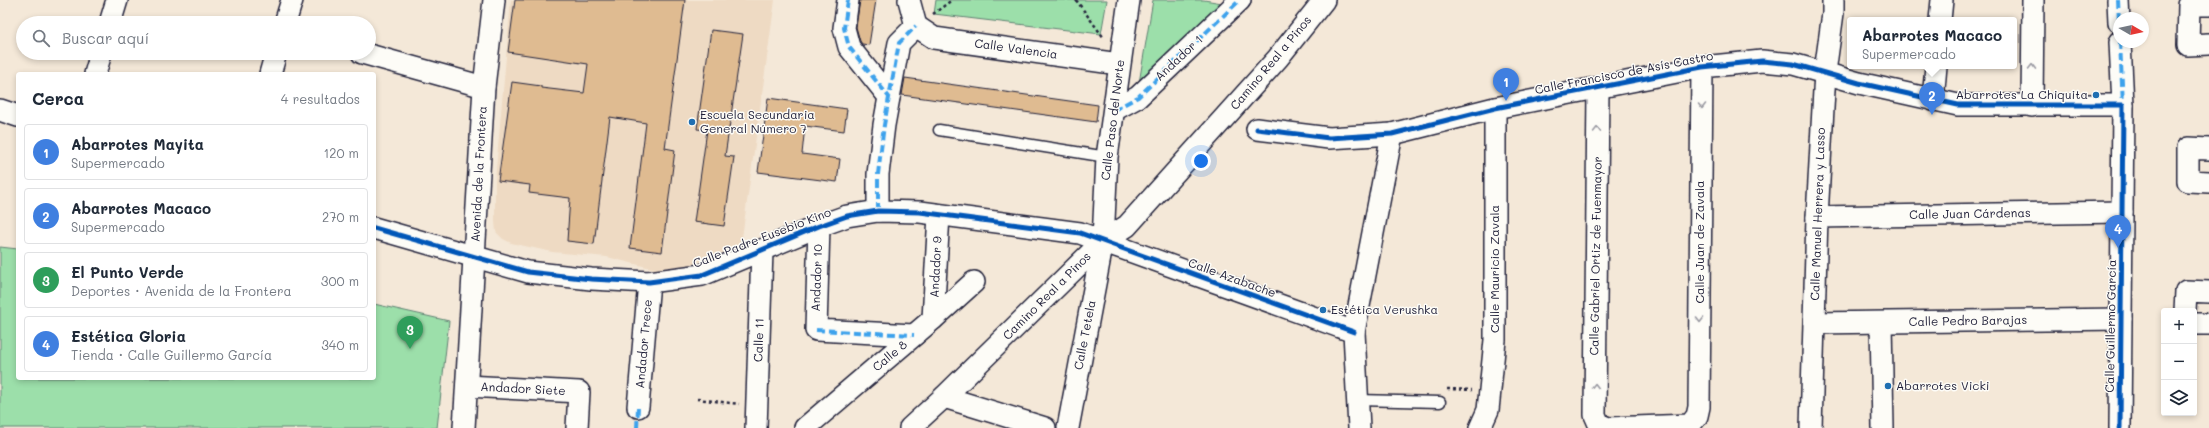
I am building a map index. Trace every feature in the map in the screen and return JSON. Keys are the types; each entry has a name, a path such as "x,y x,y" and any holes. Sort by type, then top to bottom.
{"street":[{"path":"112,16 117,0"},
{"path":"287,16 292,0"},
{"name":"Avenida de la Frontera","path":"464,428 484,88 494,0"},
{"path":"848,0 844,28 849,47 889,97"},
{"path":"878,211 878,174 889,97 899,44 916,26 909,0"},
{"name":"Calle Paso del Norte","path":"1103,241 1108,156 1119,64 1129,0"},
{"name":"Andador 1","path":"1114,110 1138,97 1238,0"},
{"name":"Camino Real a Pinos","path":"910,428 944,397 1103,241 1127,226 1278,58 1324,0"},
{"name":"Calle Manuel Herrera y Lasso","path":"1811,428 1817,217 1825,72 1833,12 1833,0"},
{"path":"1940,17 1942,0"},
{"path":"2032,106 2033,0"},
{"path":"2118,0 2119,12"},
{"path":"2209,5 2189,5 2188,45 2209,44"},
{"name":"Calle Valencia","path":"916,26 934,38 1119,64"},
{"name":"Calle Guillermo García","path":"2120,48 2123,105 2120,428"},
{"path":"376,57 484,88"},
{"path":"96,72 99,60"},
{"path":"271,72 274,60"},
{"name":"Calle Francisco de Asís Castro","path":"1257,129 1329,138 1392,134 1495,108 1702,67 1762,61 1794,64 1859,83 1958,105 2123,105"},
{"name":"Calle Juan de Zavala","path":"1600,424 1608,428 1690,425 1697,416 1699,407 1702,67"},
{"path":"1933,100 1936,69"},
{"name":"Calle Gabriel Ortiz de Fuenmayor","path":"1598,88 1594,415 1600,424"},
{"name":"Calle Mauricio Zavala","path":"1480,428 1488,410 1495,340 1495,108"},
{"path":"0,110 16,115"},
{"path":"1359,428 1354,332 1392,134"},
{"path":"2209,149 2188,148 2188,181 2209,182"},
{"name":"Calle Padre Eusebio Kino","path":"376,229 528,272 591,279 649,282 702,275 819,226 847,216 878,211 897,210 1080,233 1103,241"},
{"name":"Calle Juan Cárdenas","path":"1817,217 2122,212"},
{"name":"Andador 9","path":"933,319 939,215"},
{"name":"Andador 10","path":"819,226 816,330 914,335"},
{"name":"Calle Azabache","path":"1103,241 1354,332"},
{"name":"Calle Tetela","path":"1068,428 1103,241"},
{"name":"Calle 11","path":"756,428 762,251"},
{"name":"Andador Trece","path":"638,407 649,282"},
{"name":"Calle 8","path":"805,428 974,282"},
{"path":"2185,308 2186,290 2209,292"},
{"name":"Calle Pedro Barajas","path":"1814,323 2121,319"},
{"path":"1881,323 1883,428"},
{"path":"2197,324 2209,324"},
{"name":"Andador Siete","path":"467,386 579,392 577,428"},
{"path":"944,397 1045,428"}],"lane":[{"path":"938,130 1108,156"},
{"path":"1357,400 1440,402"}],"path":[{"path":"1076,0 1119,64"},
{"path":"697,399 757,407"}],"shaded area":[{"path":"511,0 775,0 741,245 671,273 607,257 552,252 511,243 503,239 496,232 495,181"}],"green space":[{"path":"936,0 1107,0 1101,34 934,14"},
{"path":"1153,0 1204,0 1228,4 1138,89"},
{"path":"0,247 16,249 16,380 376,380 376,304 449,321 437,428 0,428"}],"building":[{"path":"515,0 685,0 665,148 675,150 662,252 630,248 646,123 610,117 594,244 567,241 570,198 529,193 530,185 498,181 512,82 541,86 541,88 584,93 588,64 508,52"},
{"path":"860,0 876,0 869,45 862,44 856,27"},
{"path":"711,30 743,34 725,156 734,157 724,226 694,222 707,130 697,129"},
{"path":"905,78 1098,105 1096,122 902,95"},
{"path":"768,98 847,109 844,131 805,126 802,154 840,159 837,182 758,172"}],"marked path":[{"path":"848,0 844,28 849,47 889,97"},
{"path":"1114,110 1138,97 1240,0"},
{"path":"2118,0 2119,12"},
{"path":"878,211 878,174 884,125 899,43 916,26"},
{"path":"2120,48 2123,105"},
{"path":"816,330 914,335"},
{"path":"637,428 638,407"}],"cycle path":[{"path":"1257,129 1329,138 1392,134 1495,108 1702,67 1762,61 1793,64 1859,83 1958,105 2123,105 2120,428"},
{"path":"376,229 528,272 591,279 649,282 702,275 819,226 847,216 878,211 920,212 1080,233 1354,332"}],"place":[{"name":"Abarrotes La Chiquita","path":"2096,95"},
{"name":"Abarrotes Mayita","path":"1506,101"},
{"name":"Abarrotes Macaco","path":"1932,115"},
{"name":"Escuela Secundaria General Número 7","path":"692,122"},
{"name":"Estética Gloria","path":"2118,248"},
{"name":"Estética Verushka","path":"1323,310"},
{"name":"El Punto Verde","path":"410,349"},
{"name":"Abarrotes Vicki","path":"1888,386"}]}
